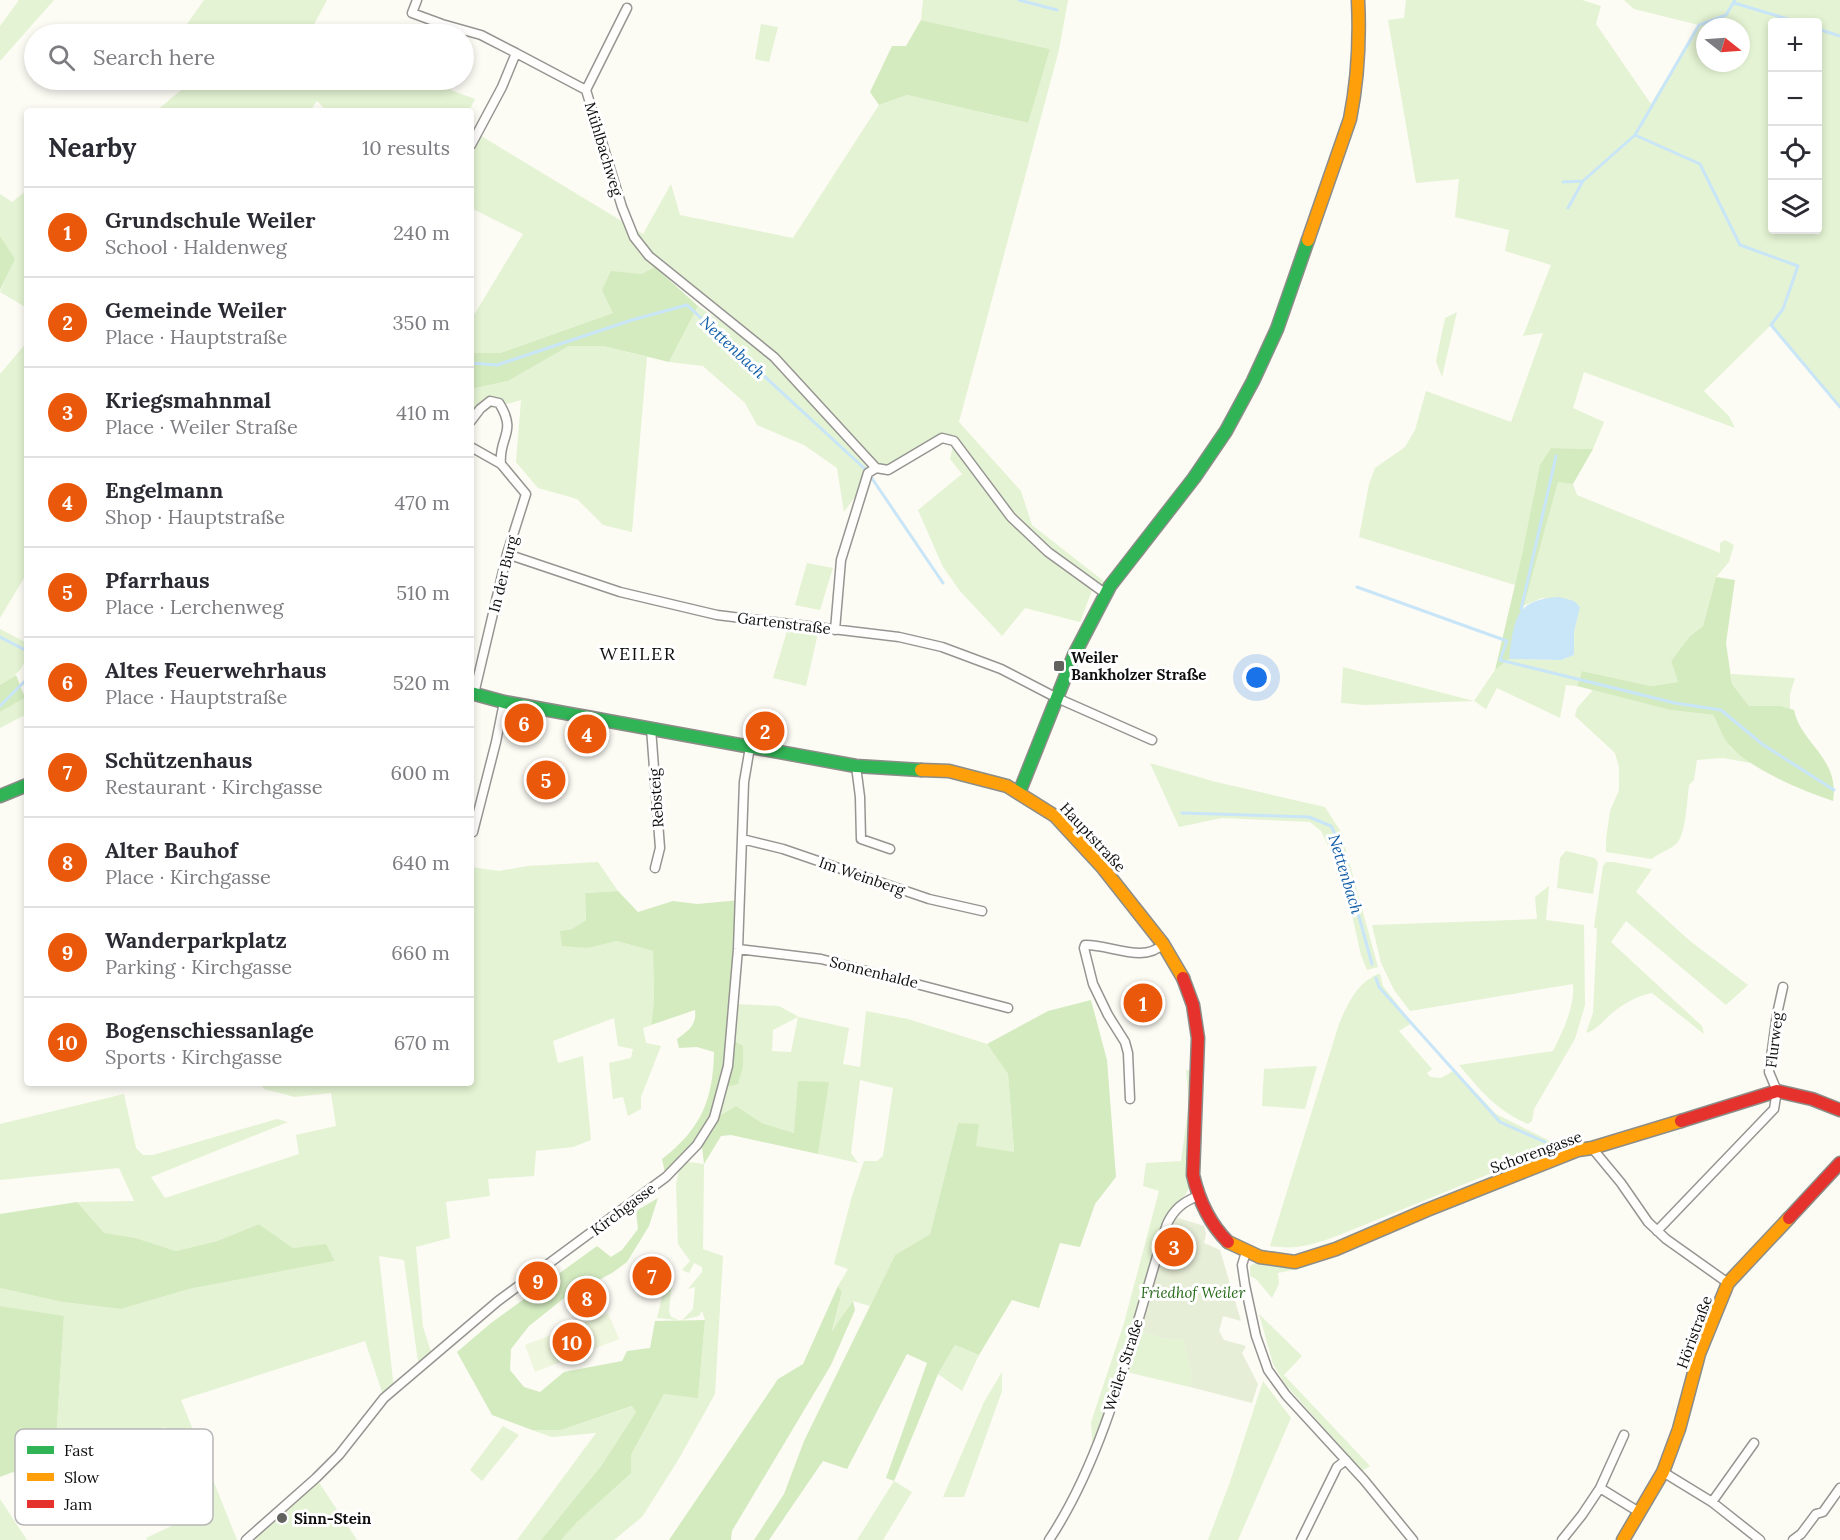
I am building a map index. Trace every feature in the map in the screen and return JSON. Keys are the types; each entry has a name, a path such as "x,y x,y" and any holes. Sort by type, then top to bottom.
{"street":[{"name":"Mühlbachweg","path":"417,0 412,13 442,24"},
{"path":"1019,793 1074,655 1110,585 1194,478 1226,430 1253,381 1276,329 1350,119 1358,84 1360,57 1358,0"},
{"name":"Mühlbachweg","path":"627,8 586,90 622,207 634,237 649,256 774,357 876,468"},
{"name":"Mühlbachweg","path":"474,33 586,90"},
{"path":"474,139 502,87 516,53"},
{"path":"474,417 490,401 499,403 505,413 509,428 500,454 501,464"},
{"path":"835,630 841,560 868,473 876,468 888,470 942,438 954,441 1011,517 1048,552 1106,594"},
{"name":"In der Burg","path":"474,449 501,464 526,494 507,554 474,690"},
{"name":"Gartenstraße","path":"507,554 620,592 665,604 717,615 899,637 942,647 1001,669 1057,698 1152,740"},
{"name":"Hauptstraße","path":"474,694 504,702 856,766 949,771 1001,784 1054,816 1103,868 1181,972 1193,1005 1198,1038 1197,1098 1192,1150 1193,1175 1198,1196 1213,1226 1227,1242 1246,1252"},
{"path":"474,828 504,702"},
{"name":"Rebsteig","path":"651,728 660,848 655,868"},
{"name":"Kirchgasse","path":"246,1540 339,1455 384,1398 498,1301 666,1177 697,1145 714,1118 728,1066 738,949 744,782 750,747"},
{"path":"856,766 860,797 861,839 890,849"},
{"path":"0,796 24,786"},
{"name":"Im Weinberg","path":"742,839 783,849 929,899 982,911"},
{"path":"1130,1099 1128,1053 1125,1042 1108,1015 1093,984 1084,948 1085,945 1094,945 1126,952 1149,952 1159,948 1162,944"},
{"name":"Sonnenhalde","path":"738,949 821,959 1008,1008"},
{"name":"Flurweg","path":"1777,1091 1768,1072 1783,987"},
{"path":"1657,1231 1774,1109 1777,1091"},
{"name":"Schorengasse","path":"1246,1252 1260,1257 1295,1262 1336,1249 1578,1150 1592,1148 1777,1091 1812,1099 1840,1110"},
{"path":"1592,1148 1657,1231 1728,1283"},
{"name":"Höristraße","path":"1623,1540 1663,1472 1679,1429 1699,1354 1728,1283 1840,1163"},
{"name":"Weiler Straße","path":"1049,1540 1075,1495 1110,1408 1167,1224 1173,1212 1182,1204 1198,1196"},
{"path":"1246,1252 1242,1264 1245,1285 1256,1336 1268,1370 1286,1395 1364,1480 1413,1540"},
{"path":"1562,1540 1600,1488 1624,1435"},
{"path":"1712,1502 1754,1443"},
{"path":"1301,1540 1337,1467 1346,1460"},
{"path":"1663,1472 1712,1502 1760,1540"},
{"path":"1600,1488 1639,1512"},
{"path":"1793,1540 1801,1534 1816,1514 1823,1512 1840,1488"}],"green space":[{"path":"19,0 54,0 33,24 24,24 24,34 0,61 0,26"},
{"path":"204,0 327,0 314,24 187,24"},
{"path":"923,0 1068,0 1059,50 959,422 1021,491 1032,525 1110,586 1093,588 1080,622 1025,608 1002,636 960,591 943,567 918,510 962,474 950,459 954,441 942,438 888,470 876,468 844,512 837,468 804,445 757,425 745,403 703,366 669,362 698,306 766,351 650,258 655,267 641,274 613,313 500,353 474,353 474,315 523,234 474,210 474,141 478,134 643,234 671,184 680,215 793,238 879,105 907,95 1027,123 1050,49 921,20"},
{"path":"1406,0 1582,0 1601,6 1596,24 1651,104 1696,30 1696,72 1750,72 1750,18 1696,18 1696,24 1634,9 1624,0 1840,0 1840,407 1771,325 1704,391 1729,416 1735,428 1584,372 1573,408 1604,422 1593,449 1551,448 1515,585 1359,537 1369,484 1375,468 1405,447 1415,430 1426,391 1511,422 1543,333 1523,336 1551,265 1505,251 1509,230 1455,217 1459,179 1416,183 1388,20 1404,18"},
{"path":"921,20 1050,49 1028,123 907,95 879,105 870,92 892,46 906,46"},
{"path":"761,24 778,27 769,62 755,59"},
{"path":"181,90 451,90 475,99 470,108 324,108 317,101 312,108 160,108"},
{"path":"24,192 24,306 0,292 14,259 0,236 0,194 12,202"},
{"path":"0,236 15,259 0,290"},
{"path":"655,267 698,306 669,362 603,346 569,346 508,381 474,388 474,353 500,353 613,313 602,290 611,271 641,274"},
{"path":"1457,312 1442,377 1436,361 1445,318"},
{"path":"24,346 24,578 0,618 0,374"},
{"path":"569,346 603,346 647,357 632,532 603,525 577,499 538,488 516,462 521,400 474,413 474,388 508,381"},
{"path":"1551,448 1593,449 1573,484 1558,482 1509,659 1495,670 1540,465"},
{"path":"1558,481 1573,484 1577,495 1720,553 1720,543 1725,540 1734,545 1729,562 1716,577 1703,626 1689,637 1671,661 1678,682 1651,686 1582,671 1577,686 1566,685 1560,718 1497,688 1486,709 1474,701 1495,670 1509,659 1561,660 1574,655 1574,632 1580,606 1542,598 1523,606"},
{"path":"807,563 833,568 820,610 795,605"},
{"path":"1716,577 1735,580 1726,643 1732,684 1749,706 1781,706 1794,710 1804,733 1826,762 1831,773 1834,786 1833,801 1779,779 1741,756 1726,741 1713,715 1670,710 1577,686 1582,671 1651,686 1678,682 1671,661 1689,637 1703,626"},
{"path":"789,624 819,629 806,686 773,678"},
{"path":"0,629 24,641 24,664 13,677 0,685"},
{"path":"1343,667 1474,701 1365,705 1341,703"},
{"path":"1731,674 1795,678 1790,694 1790,709 1781,706 1749,706 1732,684"},
{"path":"16,675 24,699 0,712 0,685"},
{"path":"1593,690 1670,710 1713,715 1730,747 1750,763 1723,758 1697,760 1694,780 1689,785 1680,838 1677,843 1652,859 1606,852 1610,811 1619,790 1619,767 1615,753 1575,716 1577,708"},
{"path":"24,699 24,716 0,728 0,712"},
{"path":"1150,763 1216,782 1325,807 1341,832 1378,967 1367,970 1361,955 1344,880 1321,831 1310,822 1222,818 1179,827"},
{"path":"1566,851 1595,858 1598,863 1593,894 1557,888 1560,858"},
{"path":"598,862 618,891 585,893 586,920 572,929 560,931 588,948 617,941 653,951 654,1001 651,1025 643,1028 646,1043 661,1046 641,1097 641,1109 628,1116 623,1097 613,1099 609,1063 631,1058 633,1049 618,1046 614,1018 553,1041 558,1063 583,1056 591,1140 573,1147 536,1151 534,1176 488,1179 490,1196 446,1202 450,1238 416,1247 423,1327 433,1358 419,1369 404,1260 379,1256 394,1389 384,1398 365,1341 181,1400 193,1429 165,1429 164,1427 160,1429 57,1429 64,1317 0,1306 0,1288 62,1302 121,1309 189,1289 335,1261 326,1245 293,1248 259,1224 217,1241 176,1251 136,1238 104,1234 77,1202 134,1201 119,1168 0,1180 0,1124 124,1094 136,1148 143,1155 153,1155 277,1119 288,1122 151,1177 165,1198 299,1154 296,1135 336,1126 331,1093 295,1097 264,1089 262,1086 474,1086 474,867 499,871 528,866"},
{"path":"1606,862 1652,869 1636,892 1690,941 1748,985 1726,1005 1626,921 1611,942 1702,1026 1704,1034 1652,993 1625,1004 1595,1029 1586,1033 1593,1013 1597,929 1594,927 1603,866"},
{"path":"1549,886 1546,920 1584,925 1585,1005 1575,1039 1534,1109 1532,1121 1528,1124 1498,1106 1459,1065 1553,1051 1570,1010 1573,984 1410,1011 1394,990 1381,963 1372,925 1537,919 1535,897"},
{"path":"618,891 638,912 673,901 697,904 740,900 730,1039 743,1046 743,1067 738,1084 722,1088 715,1118 736,1106 762,1123 794,1133 798,1081 829,1082 818,1154 731,1135 721,1136 704,1164 702,1146 697,1145 666,1177 662,1159 695,1125 707,1099 711,1085 714,1052 697,1047 679,1048 677,1039 693,1024 695,1010 651,1025 654,1001 653,951 617,941 588,948 562,946 560,931 572,929 586,920 585,893"},
{"path":"1380,974 1383,986 1412,1023 1399,1031 1432,1069 1427,1073 1430,1077 1441,1078 1455,1070 1496,1114 1554,1144 1548,1150 1337,1236 1304,1246 1270,1246 1339,1024 1359,988"},
{"path":"1091,1000 1107,1060 1116,1177 1095,1204 1080,1247 1060,1243 1039,1308 1012,1300 979,1355 955,1345 938,1374 894,1481 886,1478 927,1363 907,1354 847,1469 823,1461 769,1540 754,1540 784,1494 804,1441 895,1255 930,1234 958,1123 979,1124 976,1146 1014,1152 1008,1074 987,1044 1048,1011"},
{"path":"733,1004 779,1006 799,1017 849,1028 843,1064 860,1067 866,1011 908,1019 987,1044 1008,1074 1014,1153 976,1146 958,1123 930,1234 895,1255 870,1306 853,1301 832,1333 842,1292 838,1286 848,1269 834,1264 864,1161 877,1161 883,1156 893,1088 860,1080 851,1153 858,1163 818,1154 828,1082 794,1133 762,1123 736,1106 714,1118 730,1039","holes":["798,1017 791,1052 772,1051 773,1030"]},
{"path":"1317,1066 1305,1109 1262,1106 1264,1069"},
{"path":"1186,1070 1192,1070 1190,1186 1166,1217 1123,1371 1093,1453 1091,1422 1124,1323 1159,1191 1143,1186 1146,1163 1181,1161 1189,1103"},
{"path":"681,1161 704,1164 703,1249 723,1256 715,1394 677,1462 642,1517 614,1540 561,1540 631,1455 664,1394 698,1397 705,1320 702,1311 699,1316 682,1320 693,1309 695,1287 688,1289 702,1272 702,1267 694,1263 689,1273 682,1270 690,1261 678,1244 676,1184"},
{"path":"658,1198 649,1226 627,1262 612,1273 563,1299 529,1326 511,1349 510,1370 524,1387 540,1392 564,1372 622,1361 627,1351 650,1348 655,1321 705,1320 698,1398 664,1394 631,1455 631,1473 577,1522 561,1540 541,1540 601,1466 636,1412 632,1406 561,1430 532,1430 492,1415 457,1352 491,1323 597,1246 611,1257 622,1250 638,1229 636,1211"},
{"path":"77,1202 104,1233 136,1238 176,1251 217,1241 259,1224 293,1248 326,1244 335,1261 189,1289 121,1309 62,1302 0,1288 0,1214"},
{"name":"Friedhof Weiler","path":"1175,1217 1204,1226 1206,1234 1204,1243 1220,1250 1241,1321 1223,1316 1219,1331 1224,1340 1246,1346 1242,1353 1258,1384 1252,1403 1190,1387 1192,1376 1183,1339 1167,1339 1139,1331"},
{"path":"1257,1262 1297,1269 1278,1273 1279,1284 1272,1298 1256,1279 1250,1276 1250,1266"},
{"path":"668,1271 673,1273 669,1311 671,1317 679,1320 657,1318"},
{"path":"838,1286 842,1292 832,1331 853,1301 855,1310 831,1365 732,1531 731,1540 669,1540 778,1379 803,1364"},
{"path":"0,1306 64,1316 57,1429 15,1429 15,1471 0,1477"},
{"path":"608,1313 619,1339 535,1372 525,1345"},
{"path":"1259,1314 1302,1356 1284,1375 1370,1466 1362,1471 1285,1384 1273,1364"},
{"path":"1139,1331 1167,1339 1183,1338 1192,1376 1190,1387 1126,1372"},
{"path":"955,1345 979,1355 962,1391 938,1374"},
{"path":"1002,1372 1002,1391 964,1497 943,1497 984,1402"},
{"path":"1263,1381 1291,1418 1238,1540 1208,1540 1230,1482"},
{"path":"633,1406 636,1412 601,1466 541,1540 517,1540 596,1433 552,1437 532,1430 561,1430"},
{"path":"503,1426 519,1435 482,1481 470,1470"},
{"path":"316,1478 357,1540 256,1540 254,1537"},
{"path":"213,1480 237,1540 147,1540 146,1538 173,1525 213,1525"},
{"path":"894,1481 912,1492 883,1540 857,1540"},
{"path":"0,1499 27,1540 0,1540"}],"water":[{"path":"1559,597 1574,601 1580,607 1574,632 1574,655 1561,660 1509,659 1515,623 1519,614 1533,602"}],"waterway":[{"path":"1019,0 1057,10"},
{"path":"1735,0 1726,15 1699,25 1635,135 1700,164 1740,245 1798,266 1783,309 1771,325 1840,407"},
{"path":"1734,3 1785,18"},
{"path":"1822,30 1840,36"},
{"path":"1563,182 1583,181 1635,135"},
{"path":"1568,208 1583,181"},
{"name":"Nettenbach","path":"474,363 497,365 632,320 687,305 865,469"},
{"path":"1521,610 1556,456"},
{"name":"Nettenbach","path":"871,477 943,583"},
{"path":"1357,587 1507,641 1500,660 1675,703 1721,710 1762,744 1834,790"},
{"name":"Nettenbach","path":"0,637 24,649"},
{"path":"0,706 24,682"},
{"name":"Nettenbach","path":"1182,813 1309,817 1331,826 1338,840 1372,964"},
{"name":"Nettenbach","path":"1376,978 1379,987 1500,1122 1545,1142"}],"traffic: fast":[{"path":"1019,793 1074,655 1110,586 1194,478 1226,431 1253,381 1277,329 1308,240"},
{"path":"474,694 504,702 856,766 921,770"},
{"path":"0,796 24,786"}],"traffic: slow":[{"path":"1308,240 1350,119 1358,60 1358,0"},
{"path":"921,770 949,771 1007,786 1055,816 1103,868 1163,944 1183,978"},
{"path":"1228,1242 1260,1257 1295,1262 1336,1249 1578,1150 1592,1148 1681,1121"},
{"path":"1623,1540 1663,1472 1679,1429 1699,1354 1728,1283 1789,1218"}],"traffic: jam":[{"path":"1183,978 1193,1005 1198,1038 1193,1175 1206,1211 1215,1227 1228,1242"},
{"path":"1681,1121 1777,1091 1812,1099 1840,1110"},
{"path":"1789,1218 1840,1163"}],"place":[{"name":"Weiler Bankholzer Straße","path":"1059,666"},
{"name":"Altes Feuerwehrhaus","path":"524,723"},
{"name":"Gemeinde Weiler","path":"765,731"},
{"name":"Engelmann","path":"587,734"},
{"name":"Pfarrhaus","path":"546,780"},
{"name":"Grundschule Weiler","path":"1143,1003"},
{"name":"Kriegsmahnmal","path":"1174,1247"},
{"name":"Schützenhaus","path":"652,1276"},
{"name":"Wanderparkplatz","path":"538,1281"},
{"name":"Alter Bauhof","path":"587,1298"},
{"name":"Bogenschiessanlage","path":"572,1342"},
{"name":"Sinn-Stein","path":"282,1518"}],"district":[{"name":"WEILER","path":"638,653"}]}
